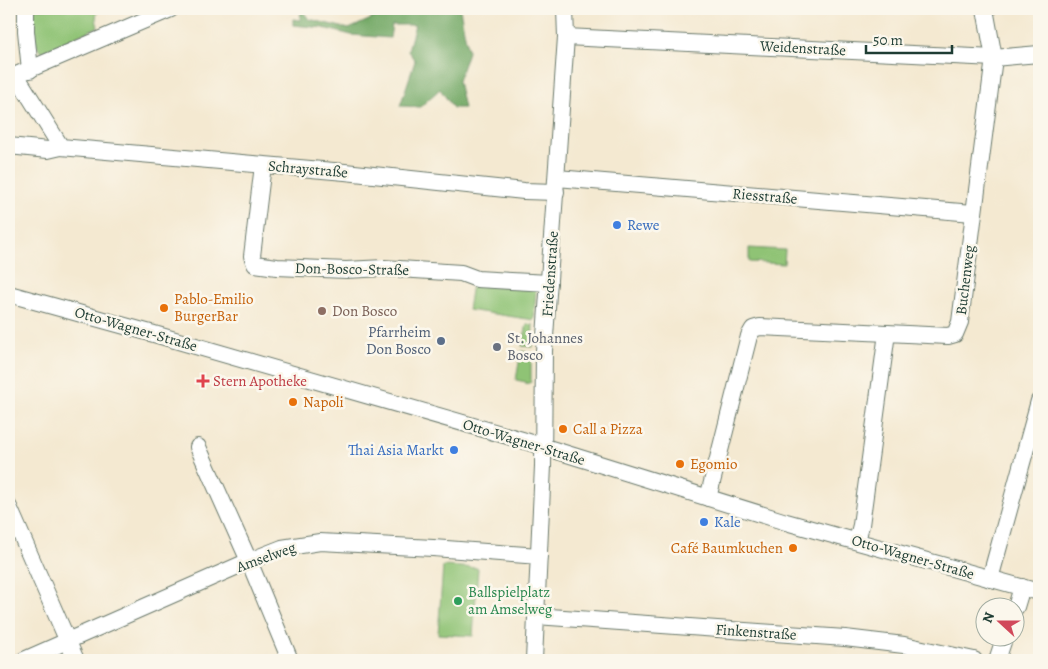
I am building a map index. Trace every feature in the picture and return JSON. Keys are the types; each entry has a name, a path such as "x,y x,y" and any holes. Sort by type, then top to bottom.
{"street":[{"path":"26,9 26,31 18,74 57,148"},
{"path":"18,74 171,9"},
{"name":"Friedenstraße","path":"534,660 543,447 544,351 566,37 565,9"},
{"name":"Buchenweg","path":"886,333 948,336 955,334 960,322 994,58 985,9"},
{"name":"Weidenstraße","path":"566,37 994,58 1039,54"},
{"name":"Schraystraße","path":"9,146 57,148 263,165 524,191 556,185"},
{"name":"Don-Bosco-Straße","path":"263,165 252,256 256,264 277,267 346,270 384,268 451,272 461,273 478,279 549,283"},
{"name":"Riesstraße","path":"556,185 973,213"},
{"name":"Otto-Wagner-Straße","path":"9,294 543,447 786,522 1039,592"},
{"path":"708,498 747,345 753,329 760,327 886,333 858,541"},
{"path":"990,579 1039,401"},
{"path":"198,447 249,561 269,614 290,660"},
{"path":"9,508 76,660"},
{"name":"Amselweg","path":"24,660 282,548 320,542 539,556"},
{"path":"1019,596 1022,587"},
{"name":"Finkenstraße","path":"536,616 845,638 904,645 974,660"},
{"path":"997,660 1002,646"}],"green space":[{"path":"33,9 102,9 97,12 98,27 43,52 36,44 34,38"},
{"path":"301,9 309,19 349,29 386,12 416,12 421,9 460,9 468,52 458,81 464,108 453,108 440,89 420,107 400,106 415,61 408,50 415,25 392,25 390,38 351,35 323,28 293,25 293,19 300,20"},
{"path":"749,248 785,250 784,264 749,262"},
{"path":"472,284 536,288 534,320 468,310"},
{"path":"527,324 533,325 532,347 522,346"},
{"path":"521,351 531,353 531,382 526,384 526,382 516,380"},
{"name":"Ballspielplatz am Amselweg","path":"443,566 478,568 473,636 438,634"}],"place":[{"name":"Rewe","path":"617,225"},
{"name":"Pablo-Emilio BurgerBar","path":"164,308"},
{"name":"Don Bosco","path":"322,311"},
{"name":"Pfarrheim Don Bosco","path":"441,341"},
{"name":"St. Johannes Bosco","path":"497,347"},
{"name":"Stern Apotheke","path":"203,381"},
{"name":"Napoli","path":"293,402"},
{"name":"Call a Pizza","path":"563,429"},
{"name":"Thai Asia Markt","path":"454,450"},
{"name":"Egomio","path":"680,464"},
{"name":"Kale","path":"704,522"},
{"name":"Café Baumkuchen","path":"793,548"},
{"name":"Ballspielplatz am Amselweg","path":"458,601"}]}
